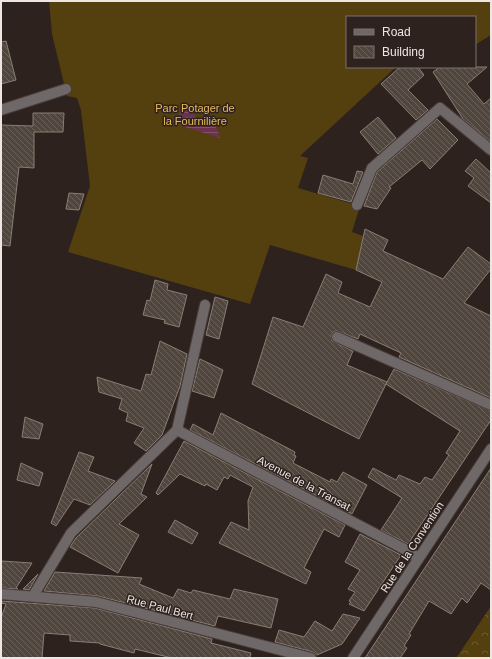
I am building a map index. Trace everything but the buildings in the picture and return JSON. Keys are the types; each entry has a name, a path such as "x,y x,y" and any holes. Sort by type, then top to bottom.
{"street":[{"path":"1,110 66,89"},
{"path":"357,205 372,168 440,108 491,150"},
{"path":"33,596 71,533 177,430 205,305"},
{"path":"337,337 491,405"},
{"name":"Avenue de la Transat","path":"177,430 410,552 418,558"},
{"name":"Rue de la Convention","path":"353,658 491,449"},
{"name":"Rue Paul Bert","path":"2,596 33,596 96,602 311,658"}],"green space":[{"name":"Parc Potager de la Fournilière","path":"49,1 491,1 491,35 476,44 476,16 346,16 346,68 395,68 300,156 308,158 298,188 360,206 352,232 363,236 356,270 270,245 250,304 68,252 90,186 81,110 77,98 67,96 52,34"},
{"path":"491,606 491,658 456,658 461,651"}],"shaded area":[{"path":"188,108 199,122 206,116 209,118 218,131 220,138 182,126 178,123 177,118 182,109"}]}
